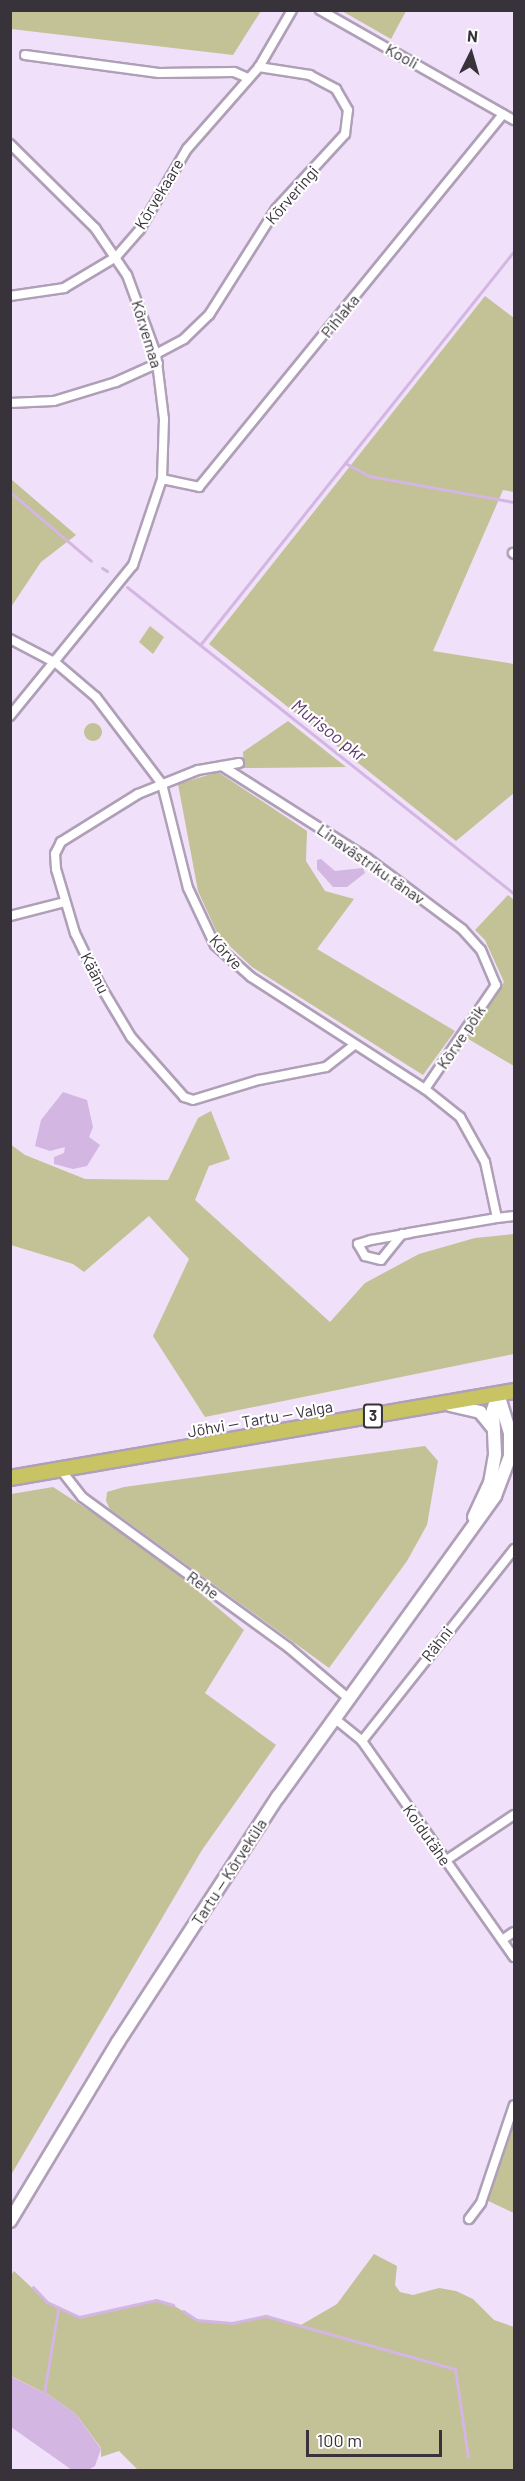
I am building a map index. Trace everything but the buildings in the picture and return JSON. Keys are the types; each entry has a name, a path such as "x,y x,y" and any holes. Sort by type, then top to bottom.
{"highway":[{"name":"Jõhvi — Tartu — Valga","path":"10,1478 514,1391"}],"main road":[{"name":"Tartu — Kõrveküla","path":"10,2221 118,2042 334,1718 465,1534 483,1514 503,1480 512,1429 498,1394"},
{"name":"Tartu — Kõrveküla","path":"465,1534 490,1483 495,1454 494,1429 498,1394"},
{"path":"440,1404 480,1412 494,1429"}],"street":[{"name":"Kõrvekaare","path":"10,296 64,288 116,257 140,229 187,149 246,77 259,67 292,10"},
{"name":"Kooli","path":"320,10 514,120"},
{"path":"25,55 159,73 234,72 246,77"},
{"name":"Kõrveringi","path":"156,354 184,339 209,315 276,209 345,134 348,110 336,89 310,75 259,67"},
{"name":"Pihlaka","path":"162,479 200,487 503,114"},
{"name":"Kõrvemaa","path":"10,144 95,228 116,257 147,320 158,363 164,419 162,479 133,565 56,663"},
{"path":"10,403 54,401 116,382 158,363"},
{"name":"Kõrve","path":"10,639 56,663 112,714 162,784 188,888 215,945 251,978 425,1089 460,1117 486,1162 497,1218"},
{"path":"10,716 56,663"},
{"name":"Käänu","path":"239,763 162,784 101,815 61,842 55,854 56,869 65,902 100,985 126,1029 163,1077 184,1097 193,1100 259,1080 326,1067 354,1045"},
{"name":"Linavästriku tänav","path":"222,766 367,858 462,929 481,950 496,985"},
{"path":"10,916 65,902"},
{"name":"Kõrve põik","path":"425,1089 496,985"},
{"path":"402,1234 381,1260 365,1256 358,1244 402,1234 514,1216"},
{"name":"Rehe","path":"61,1470 82,1497 289,1648 348,1698"},
{"name":"Rähni","path":"362,1741 514,1549"},
{"name":"Koidutähe","path":"334,1718 362,1741 514,1956"},
{"path":"445,1861 514,1815"},
{"path":"502,1940 514,1932"},
{"path":"469,2219 481,2203 514,2105"}],"shaded area":[{"path":"11,10 261,11 233,55 11,29"},
{"path":"342,11 406,11 391,39"},
{"path":"485,296 514,318 514,492 503,490 433,651 514,664 514,793 456,841 209,644"},
{"path":"12,480 76,535 41,562 11,607"},
{"path":"150,626 164,637 153,654 139,642"},
{"path":"288,721 346,767 244,768 243,752"},
{"path":"93,723 99,726 102,732 99,738 93,741 87,738 84,732 87,726"},
{"path":"218,772 307,831 306,861 325,891 354,899 317,949 455,1031 423,1075 252,967 218,935 198,891 178,784"},
{"path":"321,859 335,871 363,868 365,873 347,887 333,887 317,869 317,860"},
{"path":"508,895 514,900 514,1066 465,1037 504,982 485,940 475,930"},
{"path":"63,1092 87,1100 93,1127 89,1137 100,1145 87,1166 73,1169 54,1164 54,1157 64,1153 65,1147 50,1151 35,1146 41,1120"},
{"path":"211,1111 230,1159 209,1166 195,1200 330,1322 365,1283 419,1254 475,1238 514,1234 514,1354 205,1417 153,1336 189,1259 149,1216 84,1272 73,1264 11,1245 10,1144 25,1155 85,1179 168,1180 198,1118"},
{"path":"425,1446 438,1461 427,1525 407,1561 329,1668 110,1509 106,1501 107,1492 124,1487"},
{"path":"53,1487 147,1548 244,1630 205,1693 276,1745 202,1850 11,2175 11,1494"},
{"path":"514,2105 514,2213 482,2198"},
{"path":"374,2254 397,2266 395,2285 400,2292 413,2295 439,2288 456,2291 473,2299 494,2320 514,2327 514,2470 138,2470 119,2451 101,2457 101,2448 76,2414 49,2395 11,2376 10,2277 14,2271 47,2302 79,2317 156,2300 173,2305 197,2320 232,2323 266,2316 301,2325 337,2304"},
{"path":"10,2376 49,2395 76,2414 101,2449 95,2466 88,2470 72,2470 11,2427"}],"waterway":[{"path":"200,645 514,251"},
{"path":"345,463 369,476 514,502"},
{"name":"Murisoo pkr","path":"10,492 91,561"},
{"name":"Murisoo pkr","path":"102,568 107,571"},
{"name":"Murisoo pkr","path":"127,587 514,894"},
{"path":"33,2287 47,2302 79,2317 156,2300 173,2305"},
{"path":"44,2393 58,2309"},
{"path":"183,2311 197,2320 232,2323 266,2316 455,2369 468,2457"}]}
